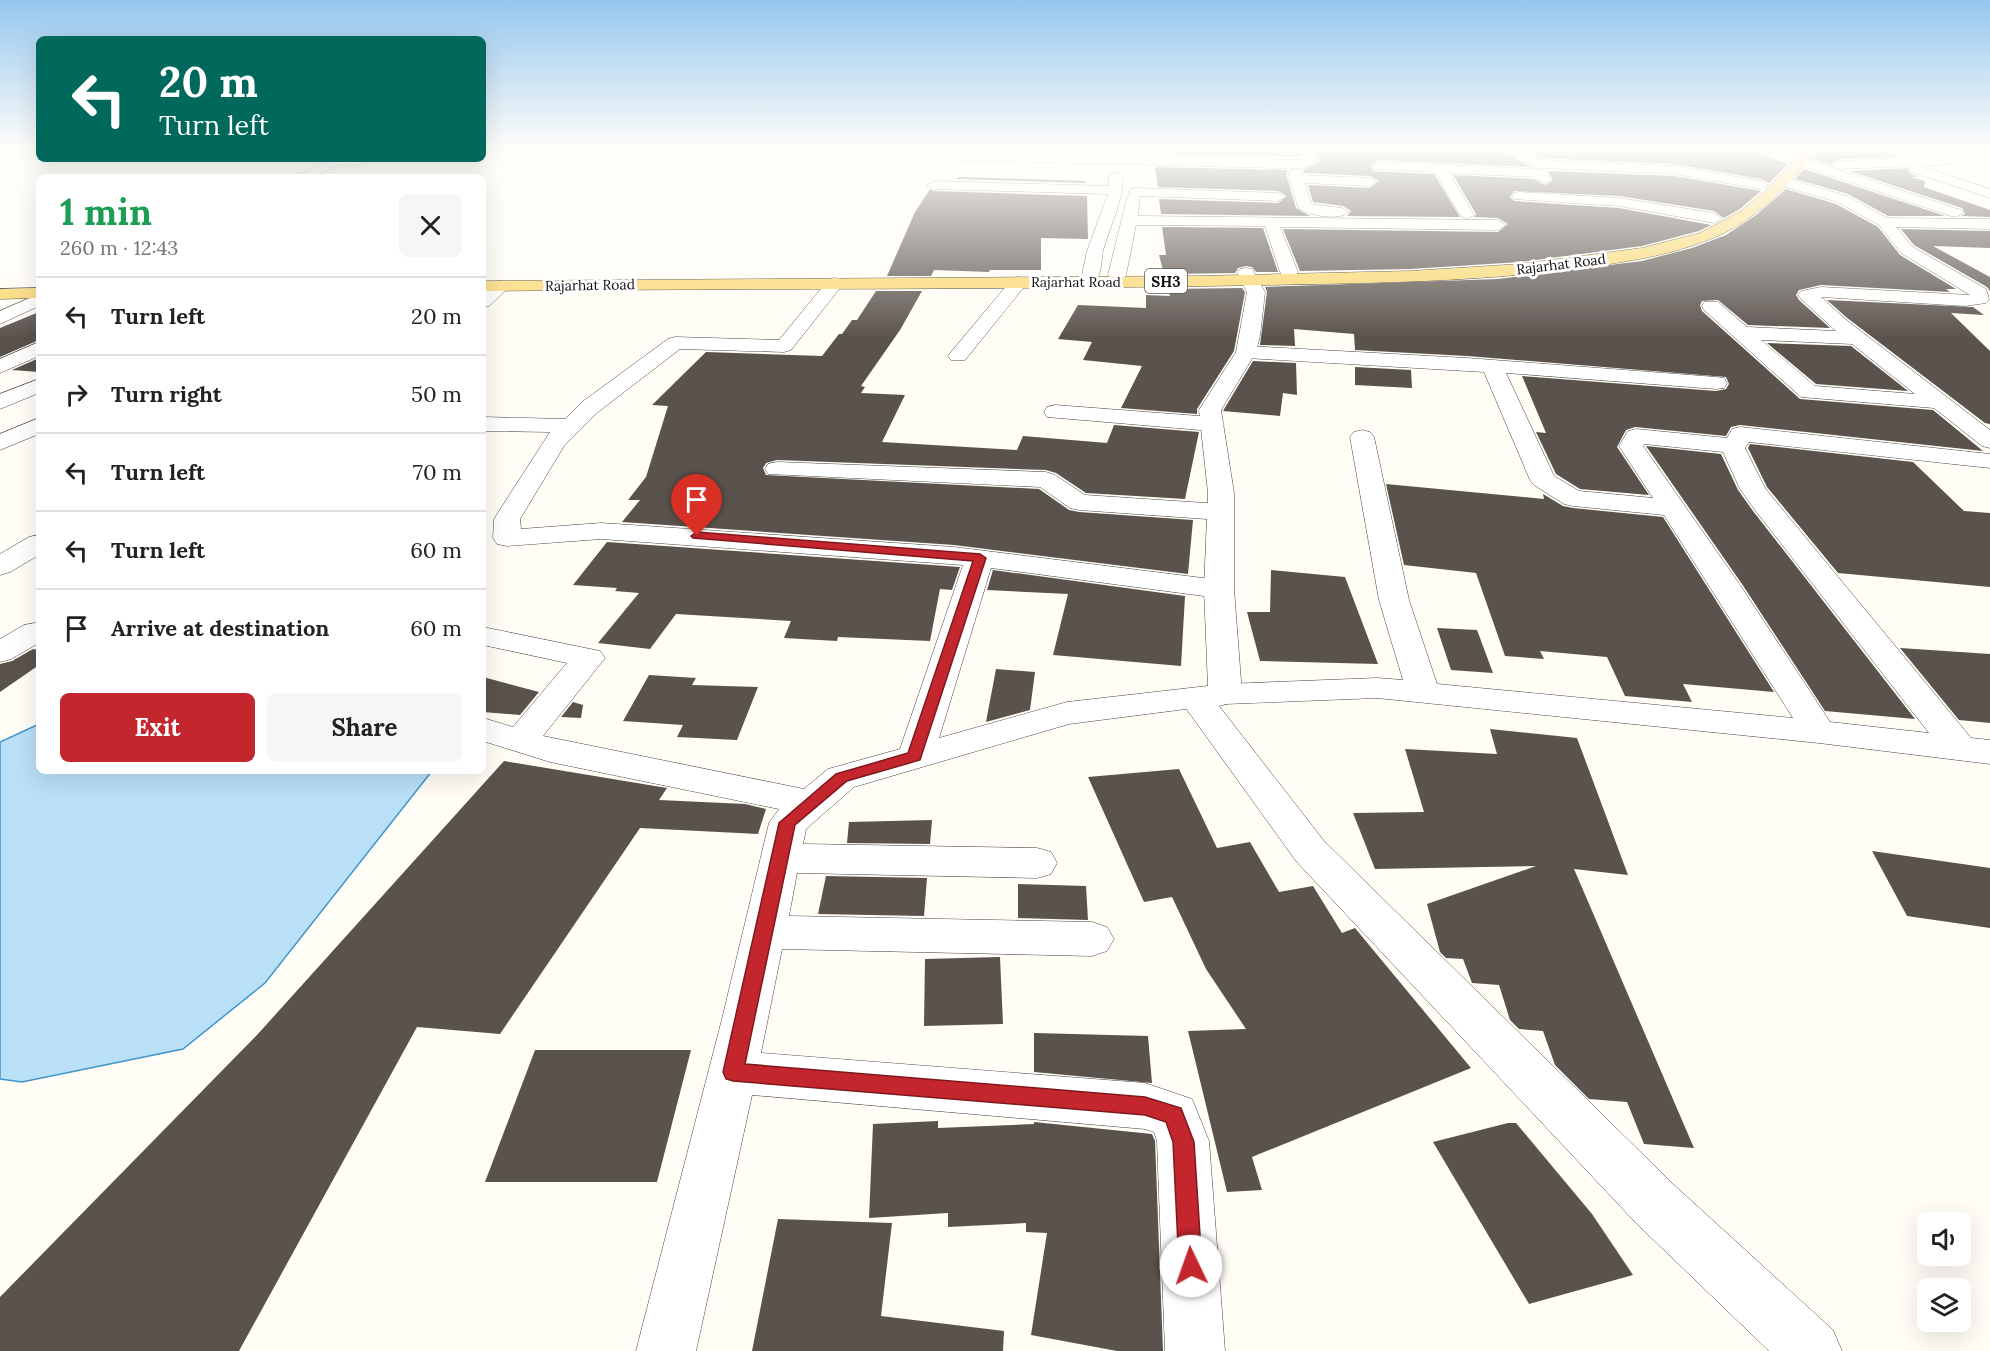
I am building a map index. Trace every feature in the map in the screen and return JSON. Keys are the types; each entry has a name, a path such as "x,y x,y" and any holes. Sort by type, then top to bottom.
{"main road":[{"name":"Rajarhat Road","path":"492,286 1019,282 1260,269 1289,273 1455,269 1510,264 1647,242 1693,228 1724,212"},
{"name":"Rajarhat Road","path":"486,282 1118,275 1260,269 1469,274 1628,256 1672,246 1720,230 1747,212"},
{"path":"0,287 36,292"},
{"path":"0,294 36,292"}],"street":[{"path":"1091,275 1095,251 1108,212"},
{"path":"1118,275 1129,212"},
{"path":"1128,220 1264,223 1504,221 1467,215 1377,212"},
{"path":"1679,212 1714,218"},
{"path":"1866,212 1884,222 1908,250 1980,293 1985,302"},
{"path":"1956,212 1990,219"},
{"path":"1884,222 1990,224"},
{"path":"1225,694 1219,589 1221,493 1210,410 1246,352 1260,269 1264,223"},
{"path":"1264,223 1289,273"},
{"path":"1095,251 1123,252"},
{"path":"958,356 1019,282"},
{"path":"495,537 554,442 590,407 675,343 784,346 835,284"},
{"path":"1985,302 1821,292 1807,295 1857,338 1990,441"},
{"path":"0,318 36,293"},
{"path":"1711,306 1809,392 1939,402"},
{"path":"1740,333 1857,338"},
{"path":"0,367 36,349"},
{"path":"1246,352 1492,366 1716,383"},
{"path":"1492,366 1543,480 1573,498 1673,508"},
{"path":"0,381 36,384"},
{"path":"0,402 36,385"},
{"path":"1055,412 1212,424"},
{"path":"486,424 570,426"},
{"path":"0,443 36,426"},
{"path":"1819,732 1772,657 1631,446 1636,436 1732,446 1737,443 1740,434 1990,461"},
{"path":"1362,437 1394,600 1424,694"},
{"path":"1732,446 1753,489 1764,504 1976,751"},
{"path":"777,470 1046,480 1079,502 1221,512"},
{"path":"495,537 602,531 697,536 980,558 1219,589"},
{"path":"0,566 36,545"},
{"path":"915,756 980,558"},
{"path":"0,625 36,632"},
{"path":"0,652 36,633"},
{"path":"486,637 589,658 520,741"},
{"path":"666,1351 733,1072 788,823 841,777 1067,713 1225,694 1377,688 1819,732 1976,751"},
{"path":"1225,694 1197,700 1310,851 1655,1204 1812,1351"},
{"path":"486,730 550,750 811,803"},
{"path":"780,858 1037,863"},
{"path":"765,932 1092,939"},
{"path":"733,1072 1145,1106 1174,1115 1184,1142 1195,1351"}],"water":[{"path":"36,725 36,774 430,774 265,983 183,1049 22,1082 0,1079 0,742"}],"building":[{"path":"915,212 1087,212 1088,239 1041,238 1041,270 990,270 989,272 934,270 931,276 887,276"},
{"path":"1161,212 1303,212 1310,216 1161,214"},
{"path":"1350,212 1457,212 1460,217 1347,216"},
{"path":"1475,212 1641,212 1711,225 1699,231 1642,246 1520,262 1410,269 1300,271 1283,229 1498,232 1508,224 1498,218 1474,217"},
{"path":"1715,212 1735,212 1724,218"},
{"path":"1759,212 1851,212 1878,227 1900,255 1956,289 1946,289 1950,292 1821,285 1799,290 1796,295 1799,300 1830,328 1748,325 1718,300 1702,301 1700,305 1702,311 1800,399 1933,410 1983,451 1740,425 1731,427 1726,436 1635,427 1626,430 1617,447 1649,495 1580,489 1556,474 1536,432 1546,433 1522,376 1716,391 1726,389 1729,384 1726,377 1467,356 1355,350 1354,334 1294,329 1295,346 1260,345 1267,292 1265,287 1498,279 1642,261 1692,248 1726,235"},
{"path":"1881,212 1933,212 1945,216 1888,216"},
{"path":"1964,212 1990,212 1990,217 1961,216 1965,214"},
{"path":"1162,227 1263,228 1278,272 1256,272 1252,267 1246,266 1238,268 1235,273 1164,274 1159,255 1166,255"},
{"path":"1901,229 1990,231 1990,248 1933,246 1990,277 1990,291 1987,287 1914,245"},
{"path":"1242,288 1245,292 1234,351 1197,409 1197,414 1121,408 1142,366 1083,360 1092,342 1058,339 1078,305 1146,308 1146,295 1170,296 1168,289"},
{"path":"876,291 922,291 900,330 861,386 865,387 861,393 905,395 882,442 1017,450 1023,436 1107,443 1114,425 1199,432 1185,499 1086,493 1056,473 1046,470 777,460 766,463 763,468 766,475 1039,489 1069,510 1193,520 1188,574 954,545 622,522 640,500 628,500 646,477 668,406 652,405 706,352 822,356 852,320 857,320"},
{"path":"1827,300 1973,307 1984,315 1951,313 1990,351 1990,424 1985,423"},
{"path":"36,313 36,341 0,357 0,328"},
{"path":"1767,343 1851,346 1908,391 1816,384"},
{"path":"36,359 36,372 12,370"},
{"path":"1253,361 1296,363 1297,395 1283,393 1280,416 1223,411"},
{"path":"1355,367 1411,370 1412,388 1355,385"},
{"path":"1750,444 1913,462 1964,511 1990,513 1990,587 1838,573 1767,487 1748,448"},
{"path":"1646,446 1721,454 1738,490 1753,511 1915,719 1825,711 1742,584"},
{"path":"1386,484 1544,499 1543,494 1563,506 1573,508 1663,517 1774,692 1683,684 1692,702 1625,696 1607,657 1540,651 1544,659 1505,656 1476,573 1404,565"},
{"path":"607,542 960,567 952,590 940,589 930,641 838,637 837,641 784,638 791,621 676,614 650,649 598,643 639,593 615,591 617,588 573,585"},
{"path":"993,570 1185,596 1181,666 1053,655 1068,594 987,590"},
{"path":"1271,570 1345,577 1378,664 1260,661 1247,612 1270,612"},
{"path":"1437,628 1477,630 1493,673 1451,670"},
{"path":"1900,648 1990,654 1990,723 1959,720"},
{"path":"36,650 36,667 0,692 0,664"},
{"path":"996,669 1035,672 1030,710 986,722"},
{"path":"649,675 696,678 692,685 758,687 737,740 677,737 683,725 623,721"},
{"path":"486,678 539,692 520,715 486,712"},
{"path":"573,702 583,705 581,718 561,717"},
{"path":"1490,729 1577,738 1628,875 1574,869 1694,1148 1644,1144 1627,1102 1589,1099 1555,1065 1543,1031 1519,1029 1510,1020 1499,985 1472,983 1463,959 1446,958 1440,952 1427,904 1536,866 1375,869 1353,813 1424,812 1405,749 1497,754"},
{"path":"504,761 667,788 659,800 745,804 766,809 758,834 640,828 500,1034 417,1027 239,1351 0,1351 0,1297 257,1035"},
{"path":"1179,769 1217,848 1250,842 1279,892 1313,886 1342,933 1355,928 1471,1068 1252,1157 1262,1190 1227,1192 1188,1031 1246,1029 1206,969 1172,897 1144,902 1088,777"},
{"path":"932,820 930,844 847,843 849,822"},
{"path":"1872,851 1990,868 1990,928 1907,916"},
{"path":"826,876 927,878 924,916 818,914"},
{"path":"1018,884 1086,886 1088,920 1018,918"},
{"path":"1000,957 1003,1024 924,1026 925,959"},
{"path":"1034,1033 1148,1036 1152,1083 1034,1072"},
{"path":"535,1050 691,1050 657,1182 485,1182"},
{"path":"938,1121 938,1128 1034,1124 1034,1122 1152,1134 1155,1141 1163,1351 1117,1351 1031,1335 1047,1233 1026,1232 1026,1223 948,1227 948,1213 869,1218 873,1124"},
{"path":"1516,1123 1592,1214 1633,1275 1529,1304 1433,1142"},
{"path":"778,1219 892,1223 881,1316 1004,1331 1003,1351 752,1351"}],"route":[{"path":"697,536 980,558 915,756 841,777 788,823 733,1072 1145,1106 1174,1115 1184,1142 1191,1266"}]}
